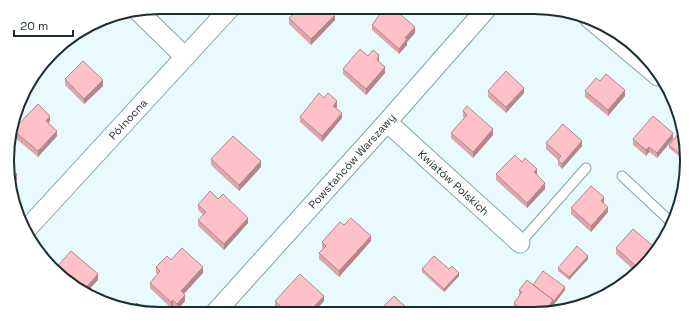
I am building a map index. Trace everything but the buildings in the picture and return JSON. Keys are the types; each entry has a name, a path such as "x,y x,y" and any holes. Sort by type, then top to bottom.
{"street":[{"name":"Północna","path":"30,227 225,14"},
{"name":"Powstańców Warszawy","path":"220,307 482,14"},
{"path":"142,15 185,57"},
{"path":"611,37 645,65"},
{"name":"Kwiatów Polskich","path":"387,122 520,243"}],"lane":[{"path":"520,243 586,168"},
{"path":"622,176 668,219"}]}
